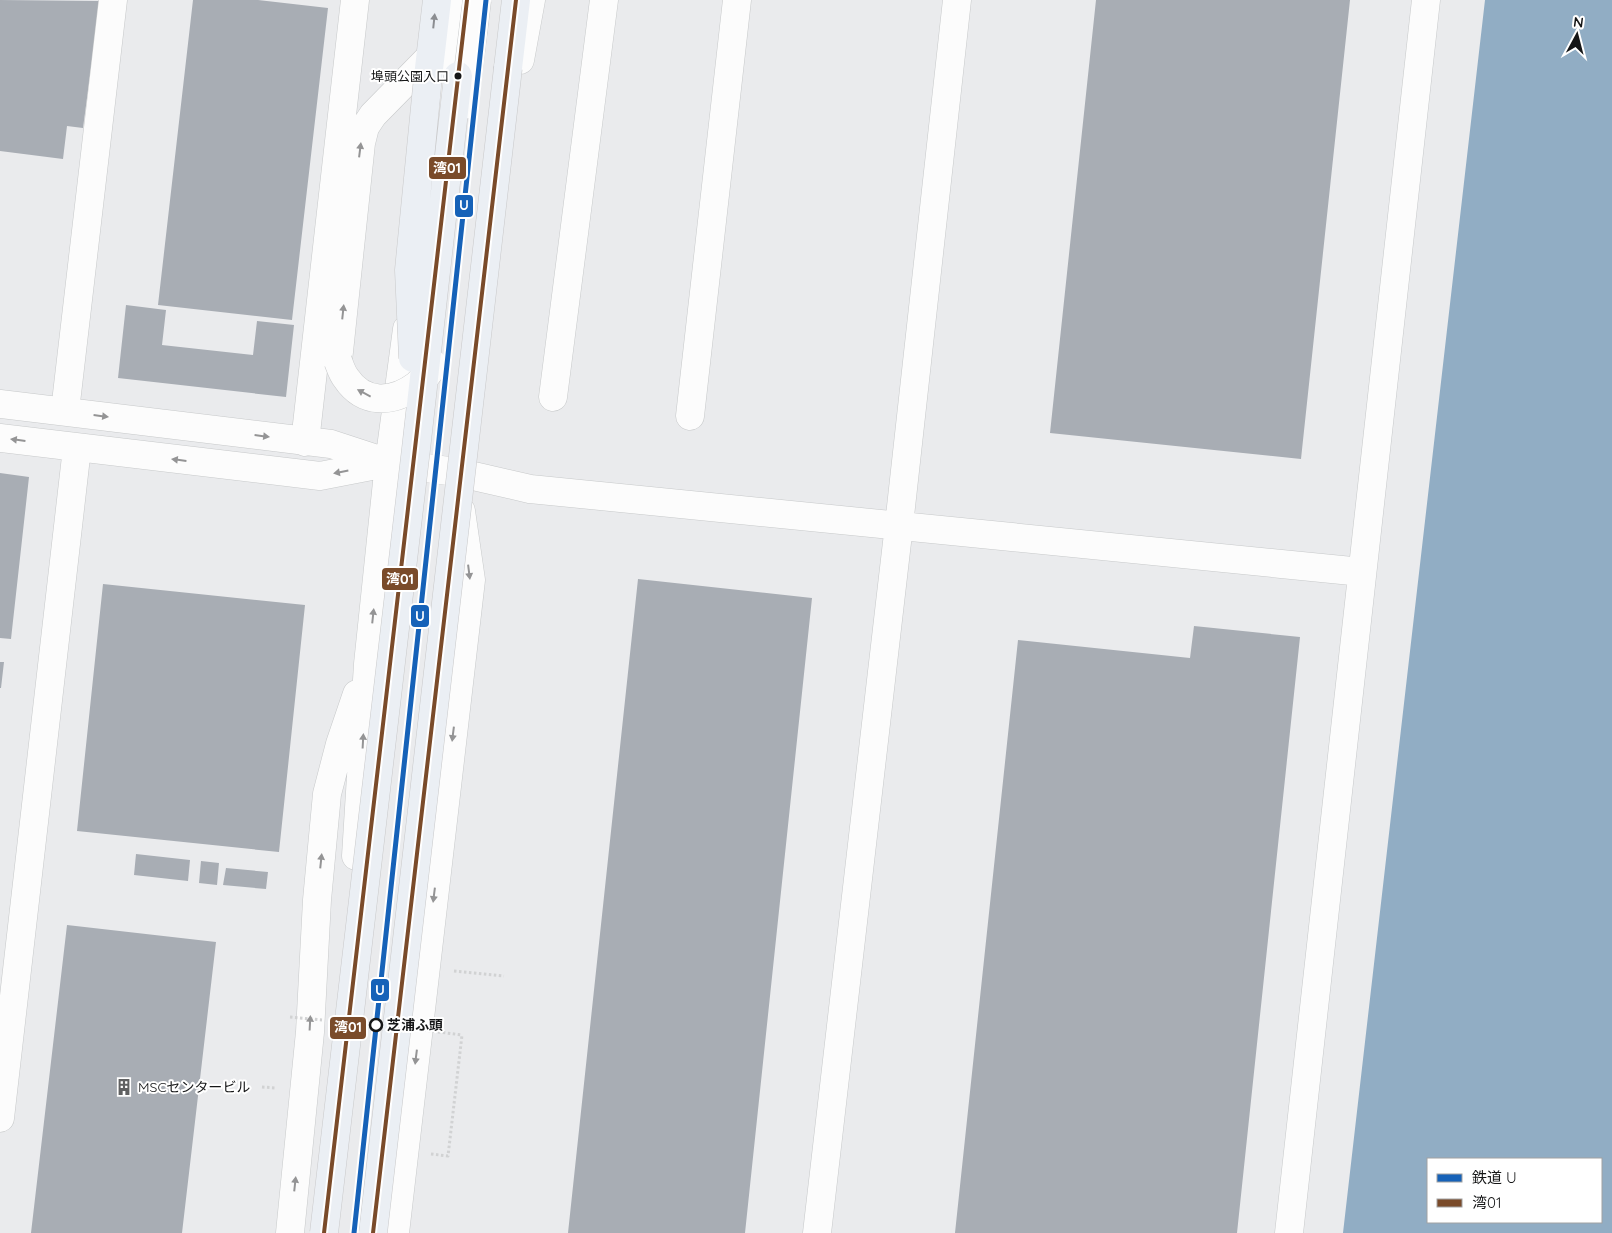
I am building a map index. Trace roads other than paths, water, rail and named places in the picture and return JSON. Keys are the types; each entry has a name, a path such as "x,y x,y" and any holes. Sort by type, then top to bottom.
{"highway":[{"path":"416,449 409,270 437,0"},
{"path":"324,1233 467,0"},
{"path":"371,1233 516,0"}],"street":[{"path":"65,411 113,0"},
{"path":"305,442 355,0"},
{"path":"315,1233 357,850 368,664 388,463 398,387 460,0"},
{"path":"430,57 373,115 365,127 361,143 338,360 345,377 354,388 368,397 382,399 402,396 418,384 433,368 477,0"},
{"path":"371,1233 467,384 532,0"},
{"path":"553,397 604,0"},
{"path":"690,416 737,0"},
{"path":"818,1233 958,0"},
{"path":"1289,1233 1426,0"},
{"path":"0,404 331,444 388,463 456,472 530,489 1362,572"},
{"path":"0,438 320,476 388,463"},
{"path":"0,1118 77,448"},
{"path":"395,1233 470,580 456,472"},
{"path":"290,1233 310,1032 316,900 327,794 340,744 368,664"}],"water":[{"path":"1485,0 1612,0 1612,1233 1343,1233"}],"rail line":[{"name":"U","path":"354,1233 486,0"}],"place":[{"name":"埠頭公園入口","path":"458,76"},
{"name":"芝浦ふ頭","path":"376,1025"},
{"name":"MSCセンタービル","path":"124,1087"}]}
